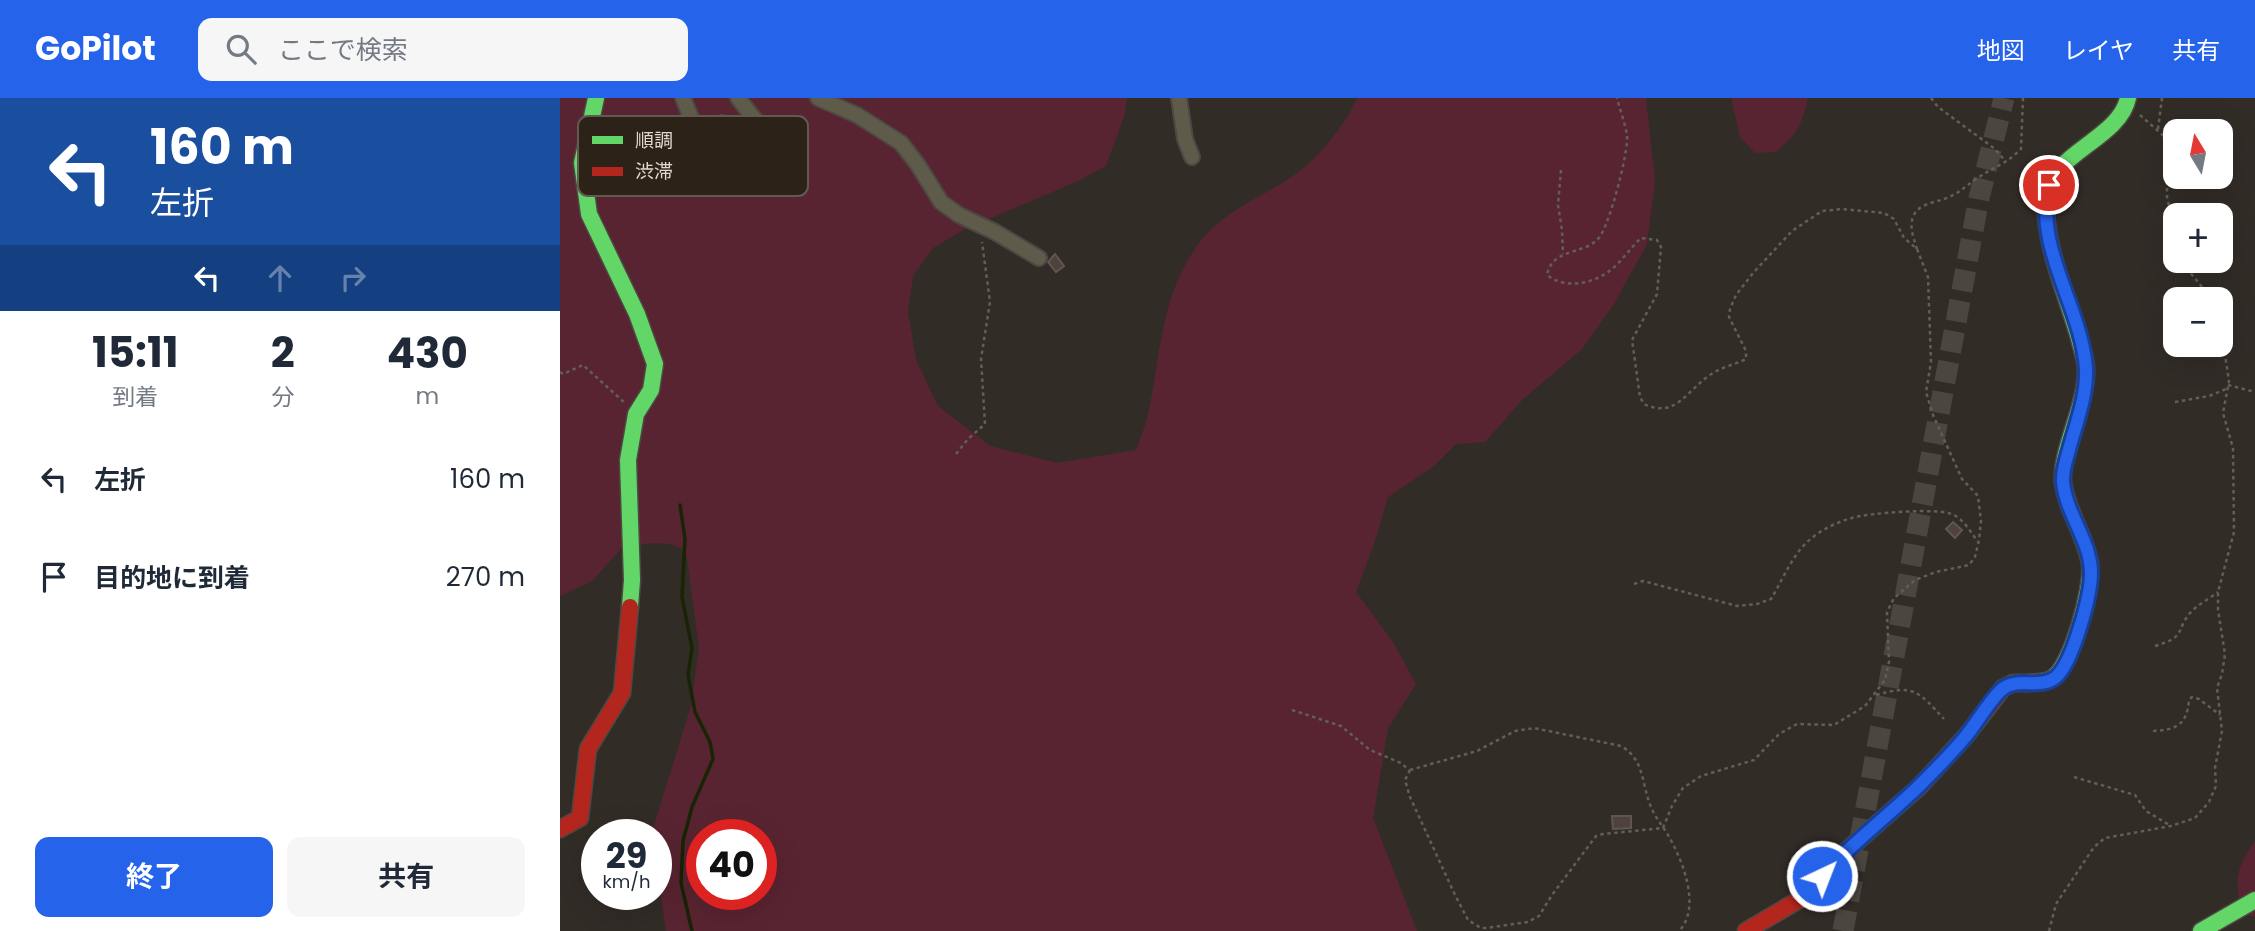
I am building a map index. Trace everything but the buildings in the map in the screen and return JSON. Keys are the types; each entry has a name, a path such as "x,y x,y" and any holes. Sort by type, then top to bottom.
{"street":[{"path":"592,116 596,98"},
{"path":"682,98 690,116"},
{"path":"738,98 752,116"},
{"path":"818,98 858,115 901,143 918,164 941,202 959,215 1039,258"},
{"path":"1179,98 1185,139 1192,157"},
{"path":"1746,931 1807,895 1843,854 1919,787 1966,736 2003,688 2013,683 2046,682 2056,677 2071,651 2088,598 2091,574 2090,561 2067,500 2063,481 2064,464 2082,404 2086,374 2082,344 2059,278 2047,218 2046,197 2049,185 2064,164 2112,125 2121,115 2127,101"},
{"path":"560,829 580,818 588,749 622,693 630,629 632,580 628,460 636,414 651,390 655,364 638,314 589,214 587,196"},
{"path":"2201,931 2255,900"}],"path":[{"path":"1617,98 1628,137 1606,229 1596,242 1563,254 1548,267 1547,275 1556,282 1573,284 1606,274 1641,238 1657,240 1661,247 1657,293 1632,340 1640,397 1644,404 1654,409 1667,409 1676,405 1709,375 1746,359 1746,351 1729,317 1736,295 1784,239 1807,219 1822,211 1842,209 1884,213 1894,219 1904,238 1917,249"},
{"path":"1931,98 1938,107 1995,149 2006,162"},
{"path":"1663,828 1672,806 1684,788 1701,776 1754,760 1779,734 1797,724 1834,725 1865,706 1885,680 1889,662 1887,612 1894,598 1915,580 1969,565 1975,558 1981,521 1978,496 1962,479 1933,415 1926,391 1931,362 1928,277 1911,226 1918,209 1959,194 1976,179 2006,162 2021,149 2023,98"},
{"path":"2158,131 2162,98"},
{"path":"2127,101 2163,135"},
{"path":"1561,170 1558,205 1563,254"},
{"path":"956,454 985,424 981,359 990,302 980,225"},
{"path":"2190,273 2202,287"},
{"path":"2049,931 2056,904 2100,842 2105,838 2171,826 2195,818 2209,803 2216,786 2215,768 2222,731 2217,688 2225,654 2218,592 2234,532 2233,448 2223,413 2227,387 2224,357"},
{"path":"560,372 564,374 583,365 636,414"},
{"path":"2175,402 2209,396 2227,387 2255,392"},
{"path":"1634,584 1643,581 1737,606 1757,604 1771,599 1791,562 1806,542 1830,526 1853,517 1903,512 1952,513 1979,543"},
{"path":"2155,646 2172,641 2181,633 2184,621 2195,608 2218,592"},
{"path":"1875,695 1900,688 1908,689 1924,697 1944,719"},
{"path":"2153,731 2171,730 2181,724 2192,697 2199,699 2220,715"},
{"path":"1292,710 1341,726 1370,750 1410,771"},
{"path":"1663,828 1596,836 1539,916 1514,925 1481,928 1468,920 1455,895 1410,797 1405,780 1410,771 1477,751 1515,731 1534,727 1621,746 1632,752 1641,767 1650,806 1663,828 1688,884 1690,909 1679,931"},
{"path":"2074,777 2134,795 2146,811 2171,826"}],"shaded area":[{"path":"560,98 1127,98 1125,114 1106,166 1076,182 965,229 933,248 913,276 908,312 916,360 938,406 990,446 1057,463 1136,450 1148,415 1169,305 1186,263 1199,243 1222,220 1309,163 1341,126 1357,98 1646,98 1655,181 1647,244 1614,304 1582,349 1523,399 1485,442 1456,444 1434,466 1388,497 1356,592 1393,642 1416,684 1388,728 1373,818 1417,931 666,931 663,910 672,910 672,819 656,819 691,706 699,648 687,558 682,549 671,544 653,543 622,548 592,581 560,596"},
{"path":"1731,98 1808,98 1801,122 1789,140 1776,152 1755,153 1740,137"},
{"path":"2255,841 2255,917 2243,913 2237,883 2240,867"}],"waterway":[{"path":"680,505 685,539 682,597 692,648 688,675 695,712 710,742 713,759 692,807 683,841 681,883 692,931"}],"tunnel":[{"path":"1843,931 1979,198 2004,98"}],"traffic: fast":[{"path":"592,116 596,98"},
{"path":"2028,683 2050,680 2067,658 2085,607 2090,575 2088,554 2068,504 2063,483 2065,456 2082,397 2086,365 2052,251 2046,198 2050,183 2059,169 2112,125 2122,113 2128,98"},
{"path":"587,196 589,214 637,314 655,364 651,390 636,414 628,460 632,580 630,607"},
{"path":"2201,931 2255,900"}],"traffic: jam":[{"path":"560,829 580,818 588,749 622,693 630,607"},
{"path":"1746,931 1807,895 1843,854 1919,787 1966,736 2003,688 2013,683 2028,683"}],"route":[{"path":"1822,876 1919,787 1966,736 2003,688 2013,683 2046,682 2056,677 2071,651 2083,615 2088,598 2090,561 2067,500 2063,481 2064,464 2086,383 2085,365 2082,344 2055,261 2047,218 2046,197 2049,185"}]}
